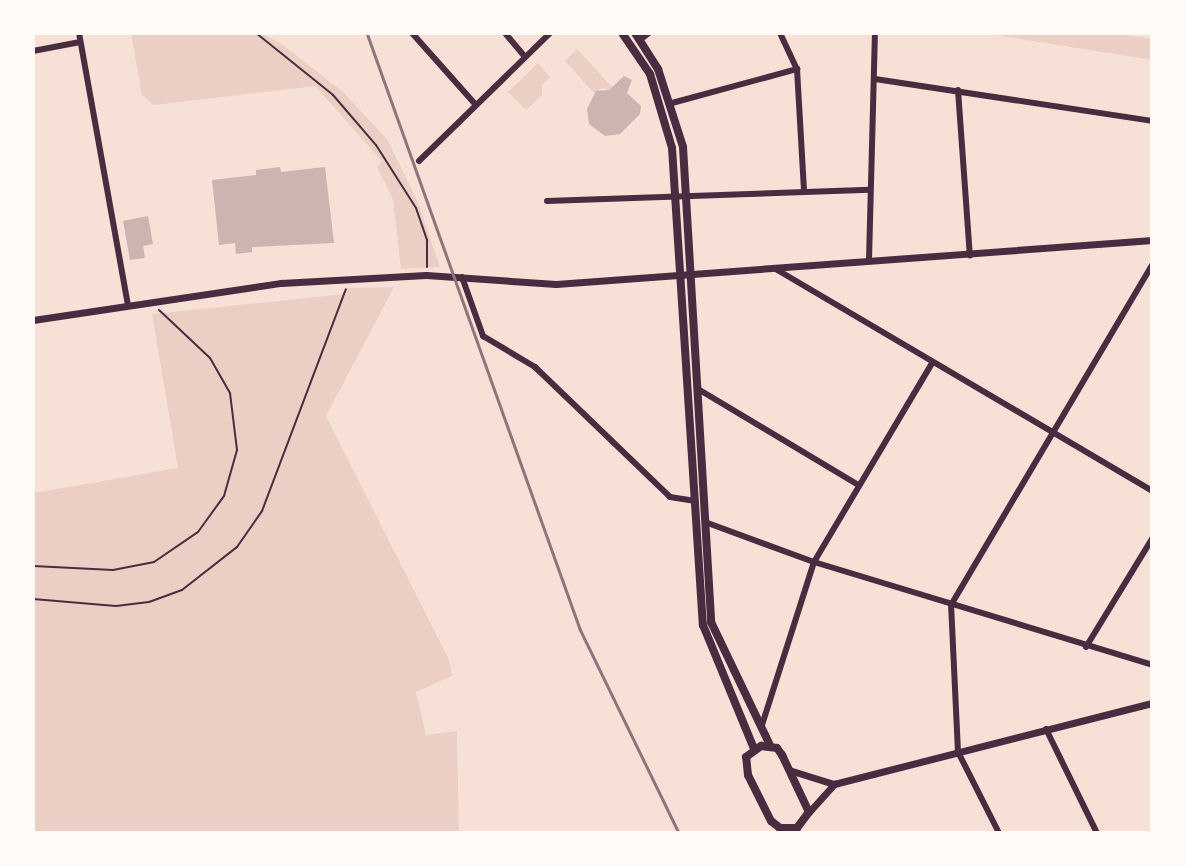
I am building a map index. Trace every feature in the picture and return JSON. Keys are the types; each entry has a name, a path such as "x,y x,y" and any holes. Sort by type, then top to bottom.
{"main road":[{"path":"622,33 636,40 672,103 683,147 709,602 715,638 770,746"},
{"path":"636,40 663,106 672,148 703,625 754,749"},
{"path":"770,746 777,748 809,812 802,826 786,831 771,821 748,775 746,757 754,749 770,746"}],"street":[{"path":"79,33 128,304"},
{"path":"412,33 475,104"},
{"path":"505,33 525,57"},
{"path":"419,161 550,33"},
{"path":"636,40 649,33"},
{"path":"780,33 797,69 804,192"},
{"path":"869,260 875,33"},
{"path":"33,51 80,42"},
{"path":"663,106 797,69"},
{"path":"875,79 1152,121"},
{"path":"958,90 970,256"},
{"path":"547,201 870,190"},
{"path":"33,320 149,301 350,279 426,275 556,284 869,260 970,256 1152,240"},
{"path":"999,833 958,752 951,605 1152,265"},
{"path":"774,268 1152,491"},
{"path":"462,277 483,336 535,367 604,428 670,497 694,501"},
{"path":"761,728 814,562 857,484 932,363"},
{"path":"687,390 698,389 857,484"},
{"path":"705,522 814,562 1152,665"},
{"path":"1086,647 1152,539"},
{"path":"789,770 834,784 1152,703"},
{"path":"1046,729 1097,833"},
{"path":"809,812 834,784"}],"path":[{"path":"256,33 333,95 376,145 416,208 427,240 426,275"},
{"path":"33,600 116,606 149,602 191,585 243,542 262,511 350,279"},
{"path":"33,579 34,566 113,570 154,562 198,532 228,488 237,439 230,393 210,358 149,301"}],"shaded area":[{"path":"131,33 262,33 283,45 343,92 387,139 418,202 440,267 401,269 393,199 377,167 382,161 315,86 154,105 142,95"},
{"path":"984,33 1114,33 1152,39 1152,60"},
{"path":"577,49 612,87 609,90 603,88 594,93 565,61"},
{"path":"538,63 550,77 542,85 542,95 526,110 508,92"},
{"path":"394,287 326,416 449,660 452,676 416,692 426,735 457,731 459,833 33,833 33,493 178,468 152,314 344,294 346,288"}],"building":[{"path":"624,76 632,80 627,93 641,106 640,114 620,134 605,136 589,124 587,109 596,91 609,90"},
{"path":"280,167 281,172 325,167 334,243 252,247 252,252 236,254 235,243 219,245 212,180 256,175 256,170"},
{"path":"148,216 153,244 143,246 145,258 130,260 123,221"}],"railway":[{"path":"367,33 580,629 679,833"}]}
